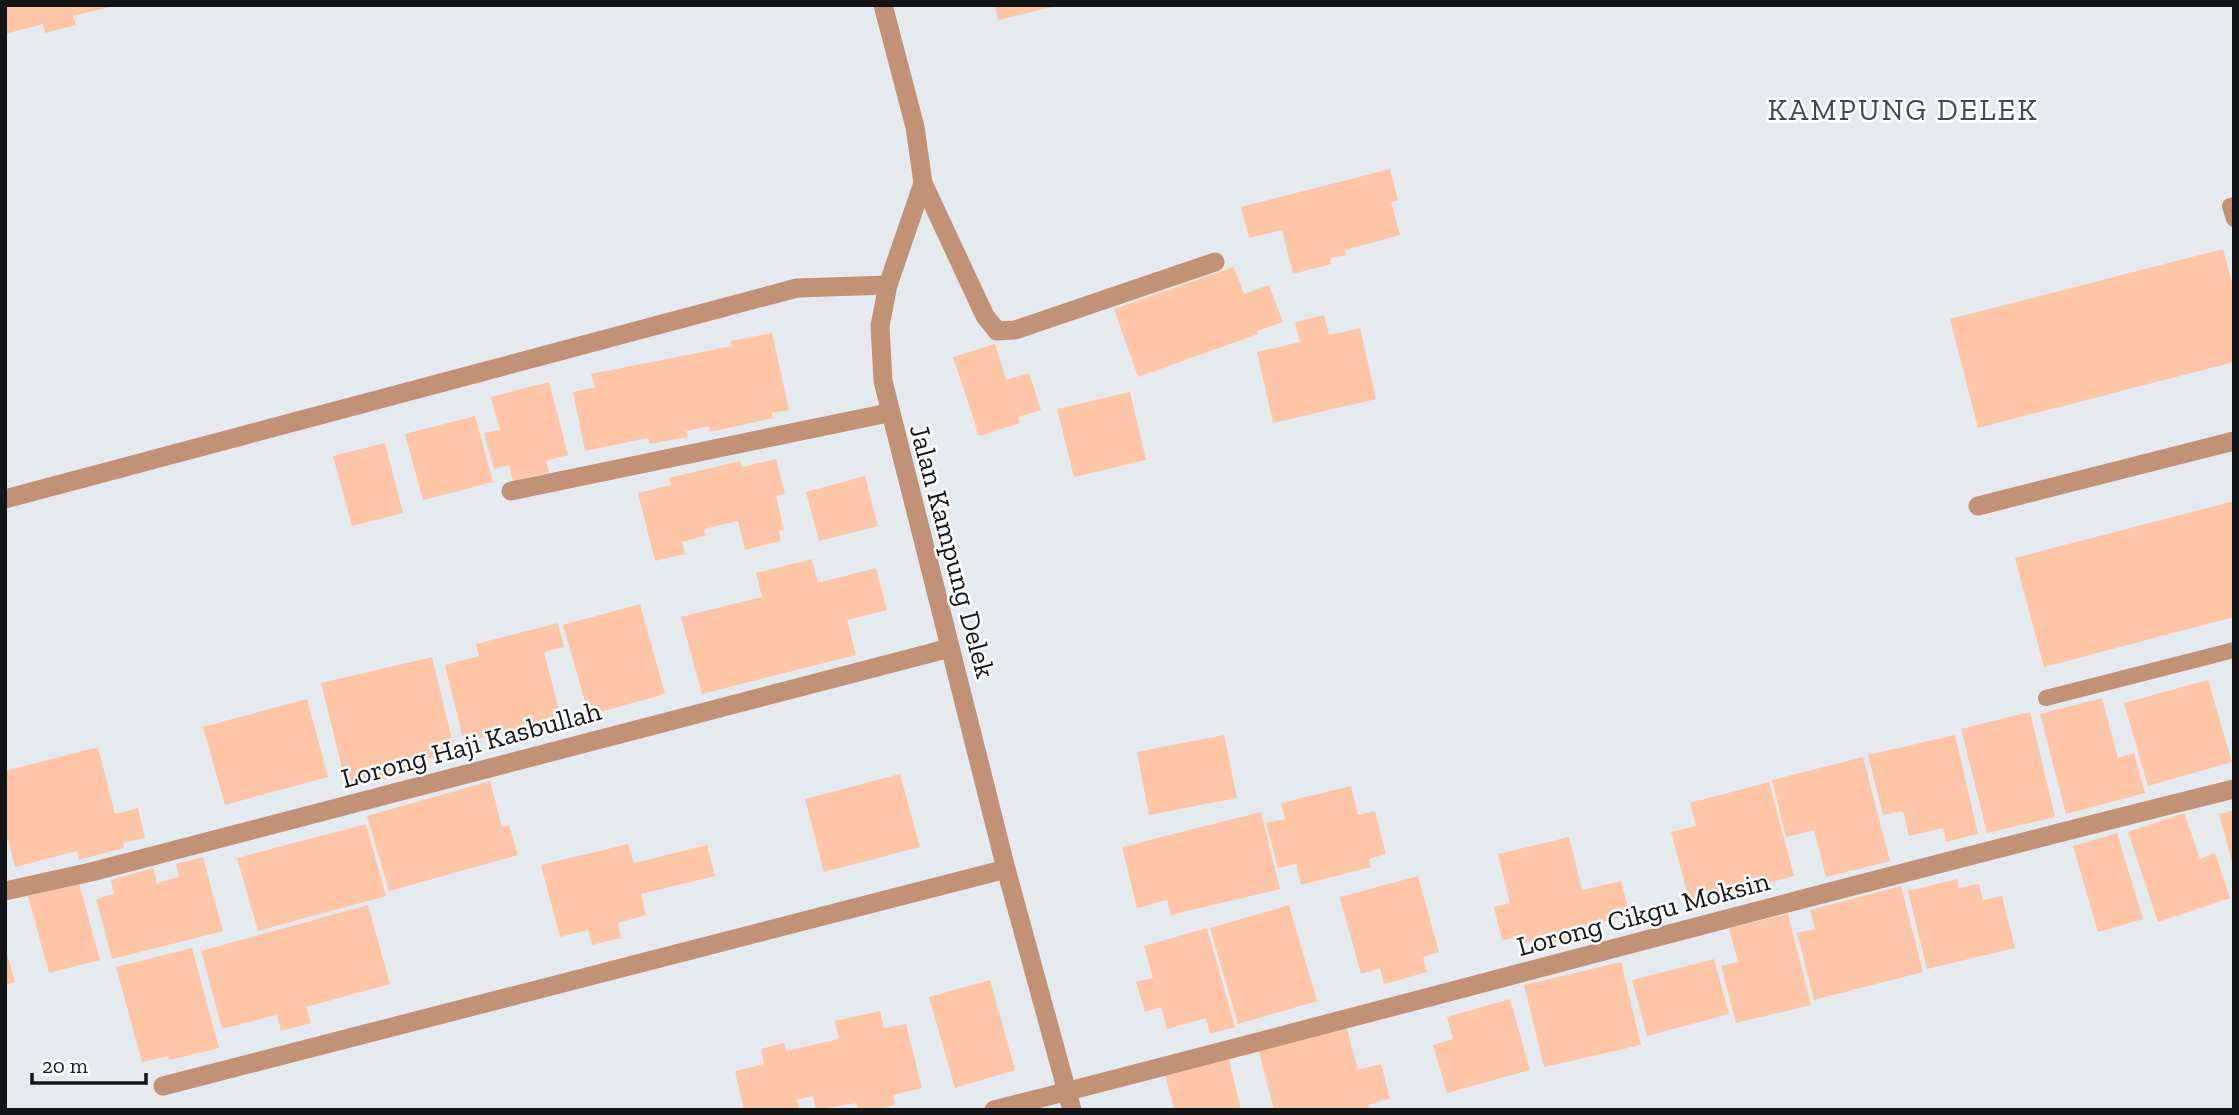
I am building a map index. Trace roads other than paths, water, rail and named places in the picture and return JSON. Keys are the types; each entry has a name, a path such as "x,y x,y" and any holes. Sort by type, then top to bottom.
{"street":[{"name":"Jalan Kampung Delek","path":"883,5 915,127 923,183 888,285 880,326 888,413 1006,869 1070,1100"},
{"path":"923,183 985,316 997,331 1015,330 1215,262"},
{"path":"5,499 797,288 888,285"},
{"path":"511,491 888,413"},
{"path":"1978,506 2234,441"},
{"name":"Lorong Haji Kasbullah","path":"5,891 91,873 950,648"},
{"name":"Lorong Cikgu Moksin","path":"994,1110 1070,1100 1975,853 2234,789"},
{"path":"163,1086 1006,869"}],"lane":[{"path":"2234,205 2230,206 2234,219"},
{"path":"2046,698 2234,650"}],"district":[{"name":"KAMPUNG DELEK","path":"1903,110"}]}
